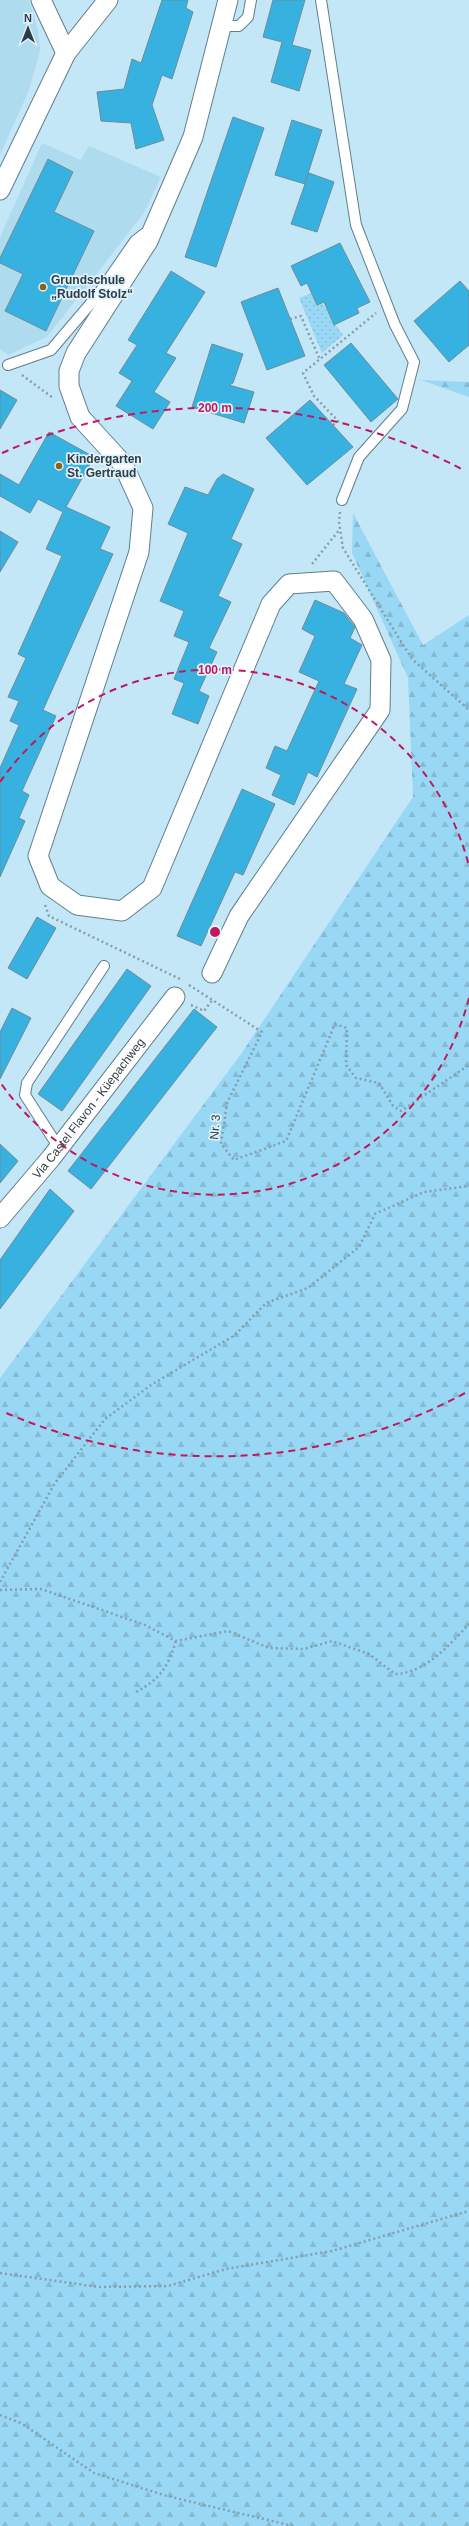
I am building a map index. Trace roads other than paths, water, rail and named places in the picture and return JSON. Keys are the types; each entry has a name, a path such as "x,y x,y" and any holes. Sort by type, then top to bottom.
{"street":[{"path":"41,0 66,53"},
{"path":"0,190 66,53 108,0"},
{"path":"212,973 239,916 380,710 381,660 363,619 334,581 289,584 271,604 152,888 122,911 77,905 50,886 38,856 138,552 143,508 123,464 80,417 70,386 69,371 76,352 150,236 193,138 228,0"},
{"name":"Via Castel Flavon - Küepachweg","path":"0,1218 59,1148 182,987"}],"lane":[{"path":"222,26 239,26 248,17 251,0"},
{"path":"321,0 356,226 387,304 414,362 402,409 359,457 342,500"},
{"path":"8,365 51,350 98,296 135,241 144,234 150,236"},
{"path":"59,1148 25,1095 27,1082 104,966"}],"place":[{"name":"Grundschule „Rudolf Stolz“","path":"43,287"},
{"name":"Kindergarten St. Gertraud","path":"59,466"}]}
